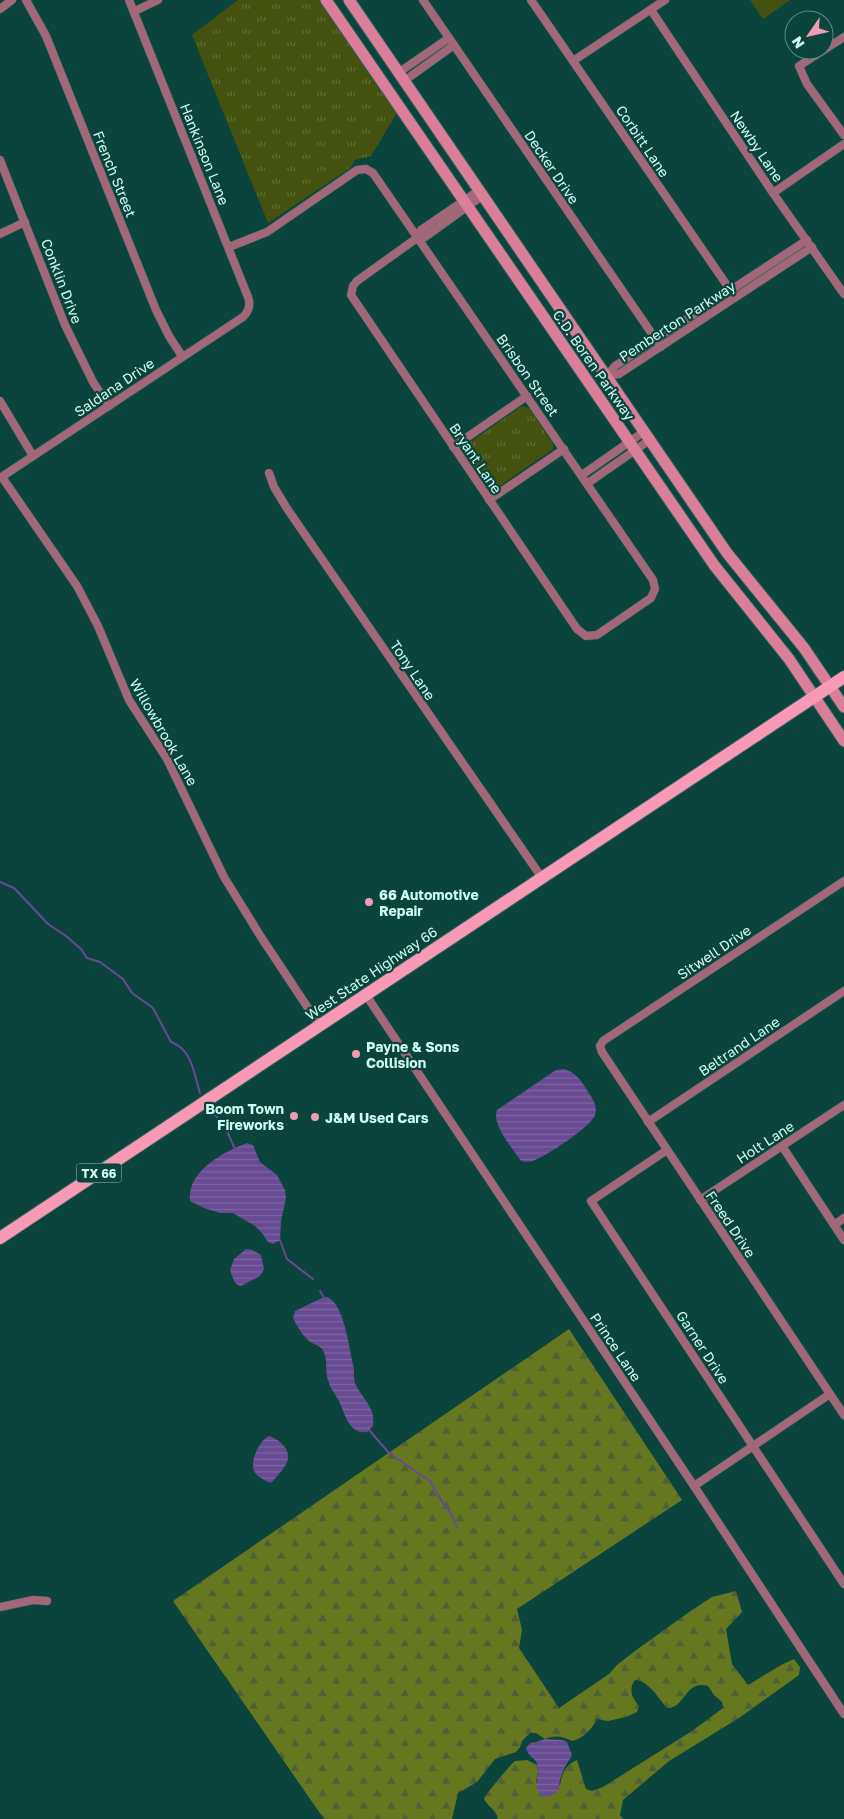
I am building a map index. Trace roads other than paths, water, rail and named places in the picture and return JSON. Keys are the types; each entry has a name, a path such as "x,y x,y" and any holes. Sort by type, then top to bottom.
{"main road":[{"name":"TX 66","path":"814,696 844,677"},
{"name":"West State Highway 66","path":"0,1238 814,696"}],"street":[{"path":"0,9 12,0"},
{"name":"French Street","path":"26,0 46,36 156,310 182,356"},
{"name":"Hankinson Lane","path":"130,0 250,301 249,310 243,317"},
{"path":"135,11 158,0"},
{"name":"C.D. Boren Parkway","path":"326,0 714,565 772,636 844,741"},
{"name":"C.D. Boren Parkway","path":"349,0 727,553 804,648 844,707"},
{"name":"Decker Drive","path":"422,0 661,347"},
{"name":"Corbitt Lane","path":"531,0 735,297"},
{"path":"573,61 666,0"},
{"name":"Newby Lane","path":"651,10 844,294"},
{"path":"844,37 799,66 807,84 844,135"},
{"path":"401,77 449,38"},
{"path":"401,77 454,45"},
{"path":"774,193 844,144"},
{"name":"Conklin Drive","path":"0,160 65,325 93,382 109,406"},
{"name":"Brisbon Street","path":"229,247 266,232 357,170 366,169 376,176 653,580 655,589 651,598 597,635 586,636"},
{"path":"417,238 425,237 480,193"},
{"path":"0,234 25,222"},
{"name":"Bryant Lane","path":"417,238 357,281 351,291 352,300 577,629 586,636"},
{"name":"Pemberton Parkway","path":"607,376 615,366 807,240"},
{"name":"Pemberton Parkway","path":"607,376 619,374 812,247"},
{"name":"Saldana Drive","path":"1,478 243,317"},
{"path":"591,388 607,376"},
{"path":"453,447 527,396"},
{"path":"0,401 33,456"},
{"path":"582,475 648,435"},
{"path":"588,483 631,446"},
{"path":"489,500 564,449"},
{"name":"Tony Lane","path":"269,473 274,487 293,518 542,878"},
{"name":"Willowbrook Lane","path":"1,478 77,586 98,626 129,700 172,767 224,877 320,1026"},
{"name":"Sitwell Drive","path":"600,1046 603,1041 844,881"},
{"name":"Beltrand Lane","path":"648,1122 844,991"},
{"name":"Prince Lane","path":"366,995 844,1714"},
{"name":"Freed Drive","path":"600,1046 602,1052 648,1122 844,1415"},
{"name":"Holt Lane","path":"700,1200 844,1105"},
{"path":"782,1146 844,1240"},
{"name":"Garner Drive","path":"667,1150 591,1201 844,1584"},
{"path":"834,1224 844,1218"},
{"path":"694,1486 830,1394"},
{"path":"0,1607 33,1600 47,1601"}],"waterway":[{"path":"0,882 14,888 48,924 81,949 87,958 100,962 123,979 132,993 153,1008 171,1042 178,1045 188,1056 200,1093"},
{"path":"212,1111 225,1127 235,1149"},
{"path":"279,1238 287,1259 313,1279"},
{"path":"320,1291 324,1298"},
{"path":"369,1430 389,1453 430,1481 451,1513 457,1528"}],"place":[{"name":"66 Automotive Repair","path":"369,902"},
{"name":"Payne & Sons Collision","path":"356,1054"},
{"name":"Boom Town Fireworks","path":"294,1116"},
{"name":"J&M Used Cars","path":"315,1117"}]}
